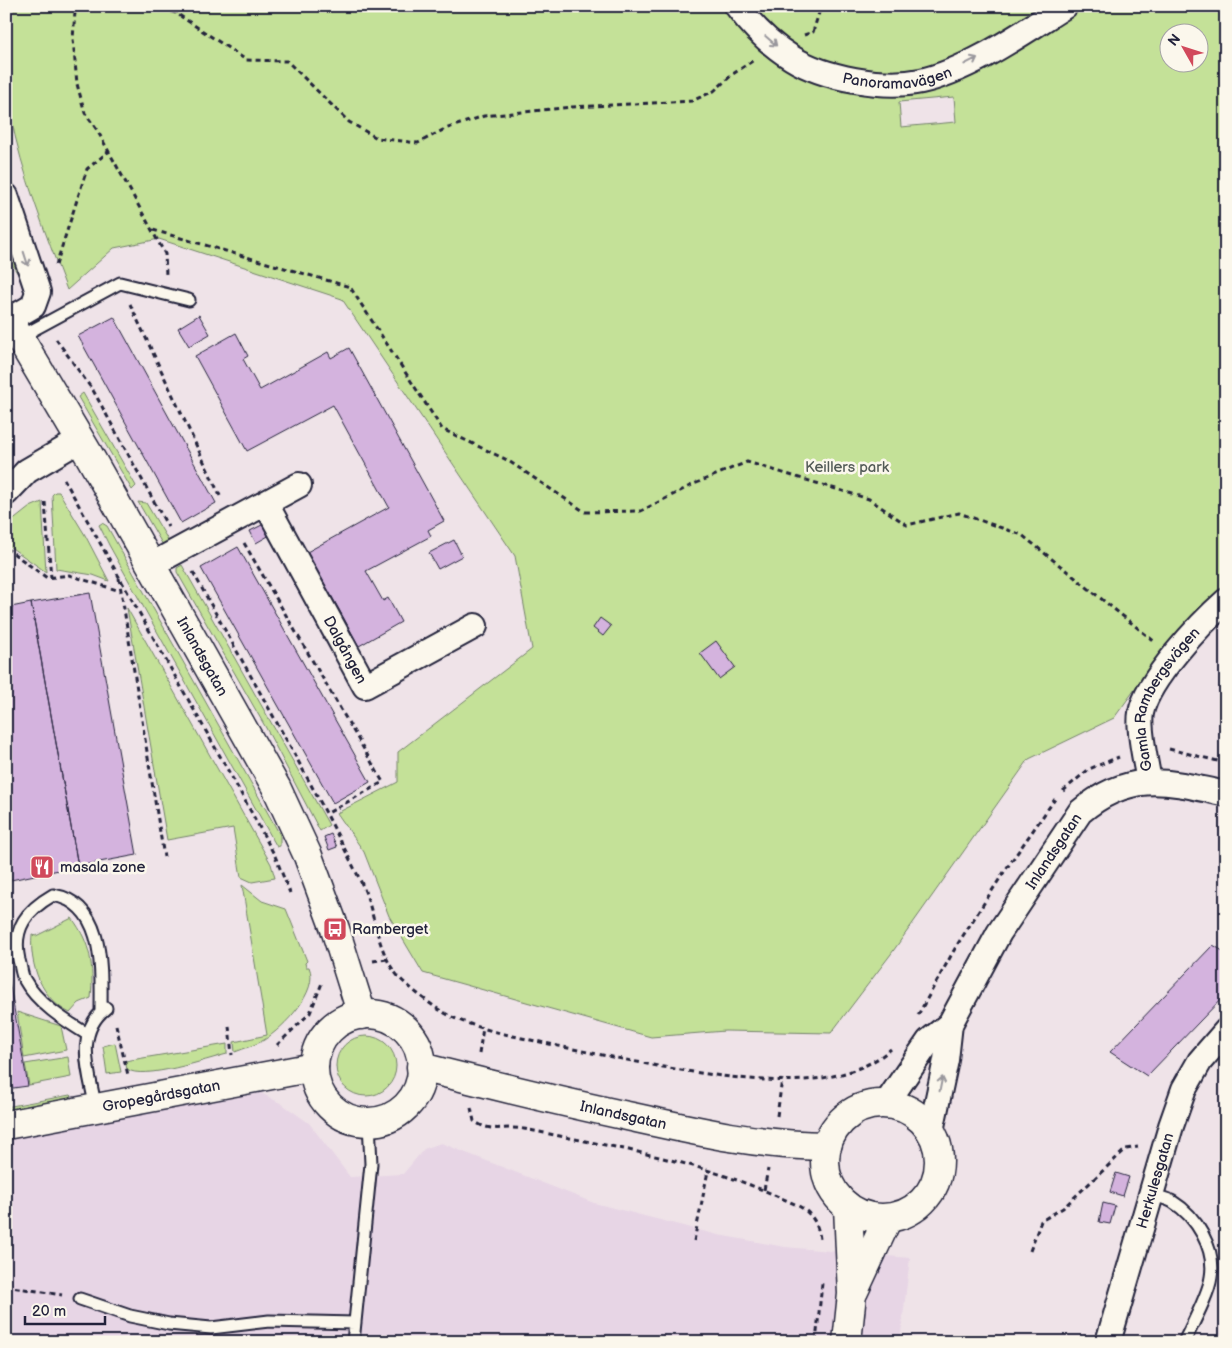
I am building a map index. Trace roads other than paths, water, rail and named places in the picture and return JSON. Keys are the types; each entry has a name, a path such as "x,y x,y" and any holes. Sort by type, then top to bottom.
{"street":[{"name":"Panoramavägen","path":"737,6 776,46 792,58 845,78 875,83 919,82 948,72 980,56 1065,6"},
{"path":"6,196 38,292 33,306 12,324"},
{"name":"Inlandsgatan","path":"12,324 80,440 276,787 308,856 335,929 362,1015"},
{"path":"6,493 26,471 50,455 80,440"},
{"path":"151,565 231,520 266,504 299,485"},
{"name":"Dalgången","path":"266,504 365,686 475,626"},
{"name":"Gamla Rambergsvägen","path":"1148,781 1141,713 1149,692 1173,656 1226,601"},
{"name":"Inlandsgatan","path":"931,1131 946,1060 950,1024 999,933 1080,812 1098,797 1125,785 1148,781 1187,785 1226,794"},
{"path":"362,1015 384,1017 404,1028 416,1046 422,1067 417,1090 407,1105 387,1118 369,1122 352,1120 330,1107 316,1084 314,1068 319,1046 332,1028 352,1017 362,1015"},
{"name":"Inlandsgatan","path":"886,1104 929,1041 950,1024"},
{"name":"Herkulesgatan","path":"1108,1342 1184,1089 1200,1061 1226,1031"},
{"name":"Inlandsgatan","path":"422,1067 535,1096 725,1138 781,1145 827,1146"},
{"name":"Gropegårdsgatan","path":"6,1124 314,1068"},
{"path":"886,1104 904,1108 919,1118 931,1131 938,1149 939,1168 933,1186 922,1202 907,1213 888,1218 870,1217 848,1207 838,1198 829,1183 824,1164 827,1146 835,1128 849,1114 866,1106 886,1104"},
{"path":"847,1342 852,1294 848,1207"},
{"path":"852,1294 888,1218"}],"lane":[{"path":"12,324 120,283 189,300"},
{"path":"87,1034 60,1017 24,978 17,950 19,931 26,915 53,894 64,896 80,907 90,919 98,945 103,1010 95,1016 87,1034 89,1074 96,1109"},
{"path":"353,1342 371,1164 369,1122"},
{"path":"1151,1194 1172,1202 1196,1224 1207,1242 1212,1278 1184,1342"},
{"path":"80,1298 130,1316 169,1324 203,1328 270,1321 355,1324"}],"place":[{"name":"masala zone","path":"42,867"},
{"name":"Ramberget","path":"335,929"}],"park label":[{"name":"Keillers park","path":"847,467"}]}
